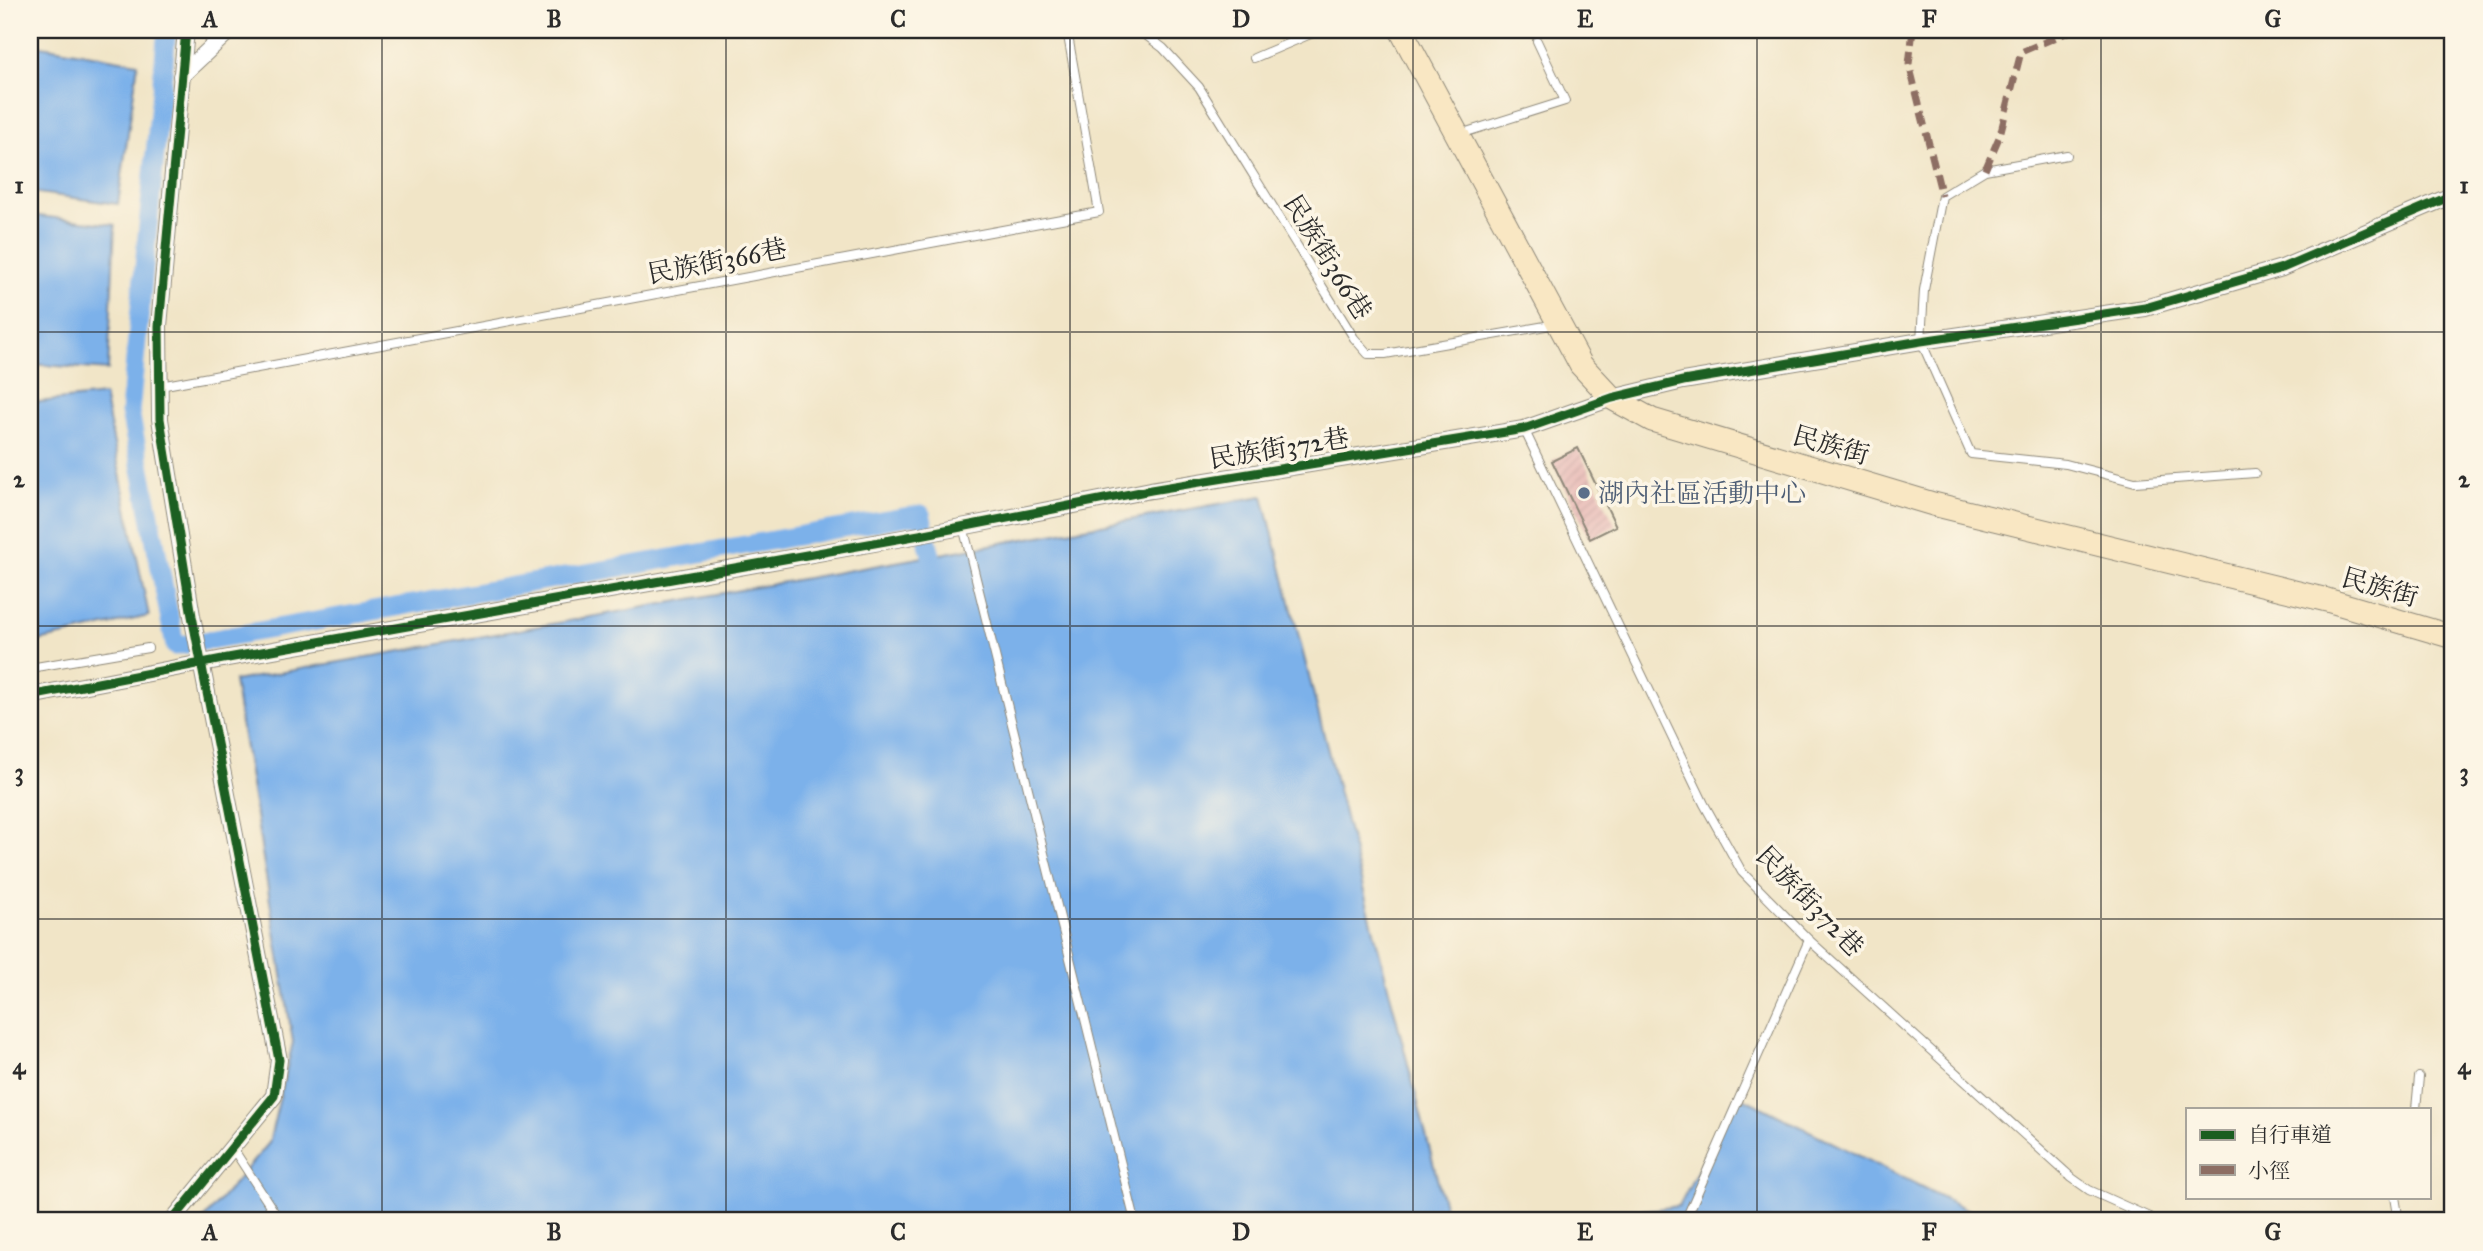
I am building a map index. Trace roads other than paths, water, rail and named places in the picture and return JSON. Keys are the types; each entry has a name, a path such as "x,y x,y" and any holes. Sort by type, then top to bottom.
{"street":[{"path":"172,1221 274,1096 279,1060 192,616 160,419 159,326 186,30"},
{"path":"181,76 230,30"},
{"name":"民族街","path":"1401,30 1580,365 1612,398 1652,420 1933,504 2327,600 2453,637"},
{"name":"民族街372巷","path":"30,696 228,658 925,534 1151,490 1524,429 1612,398 1683,381 1921,341 2145,308 2282,268 2453,195"}],"lane":[{"name":"民族街366巷","path":"160,386 1099,212 1066,30"},
{"name":"民族街366巷","path":"1139,30 1163,48 1199,87 1354,338 1368,354 1385,354 1557,324"},
{"path":"1254,58 1320,30"},
{"path":"1457,135 1565,101 1537,41"},
{"path":"2067,155 1985,170 1942,196 1924,290 1921,341 1971,454 2066,464 2135,482 2255,473"},
{"name":"民族街372巷","path":"1524,429 1724,841 1742,872 1809,940 2072,1178 2089,1190 2158,1221"},
{"path":"956,528 1135,1221"},
{"path":"30,668 148,648"},
{"path":"1685,1221 1809,940"},
{"path":"2416,1108 2419,1077"},
{"path":"231,1147 280,1221"},
{"path":"2395,1198 2399,1221"}],"water":[{"path":"30,44 138,63 118,204 30,192"},
{"path":"30,215 115,225 108,370 30,364"},
{"path":"104,395 149,616 30,643 30,403"},
{"path":"1263,496 1448,1221 202,1221 269,1143 293,1042 234,681"},
{"path":"1737,1095 1990,1221 1562,1221 1679,1206"}],"waterway":[{"path":"167,30 130,412 175,646 921,514 937,580"}],"place":[{"name":"湖內社區活動中心","path":"1584,493"}]}
